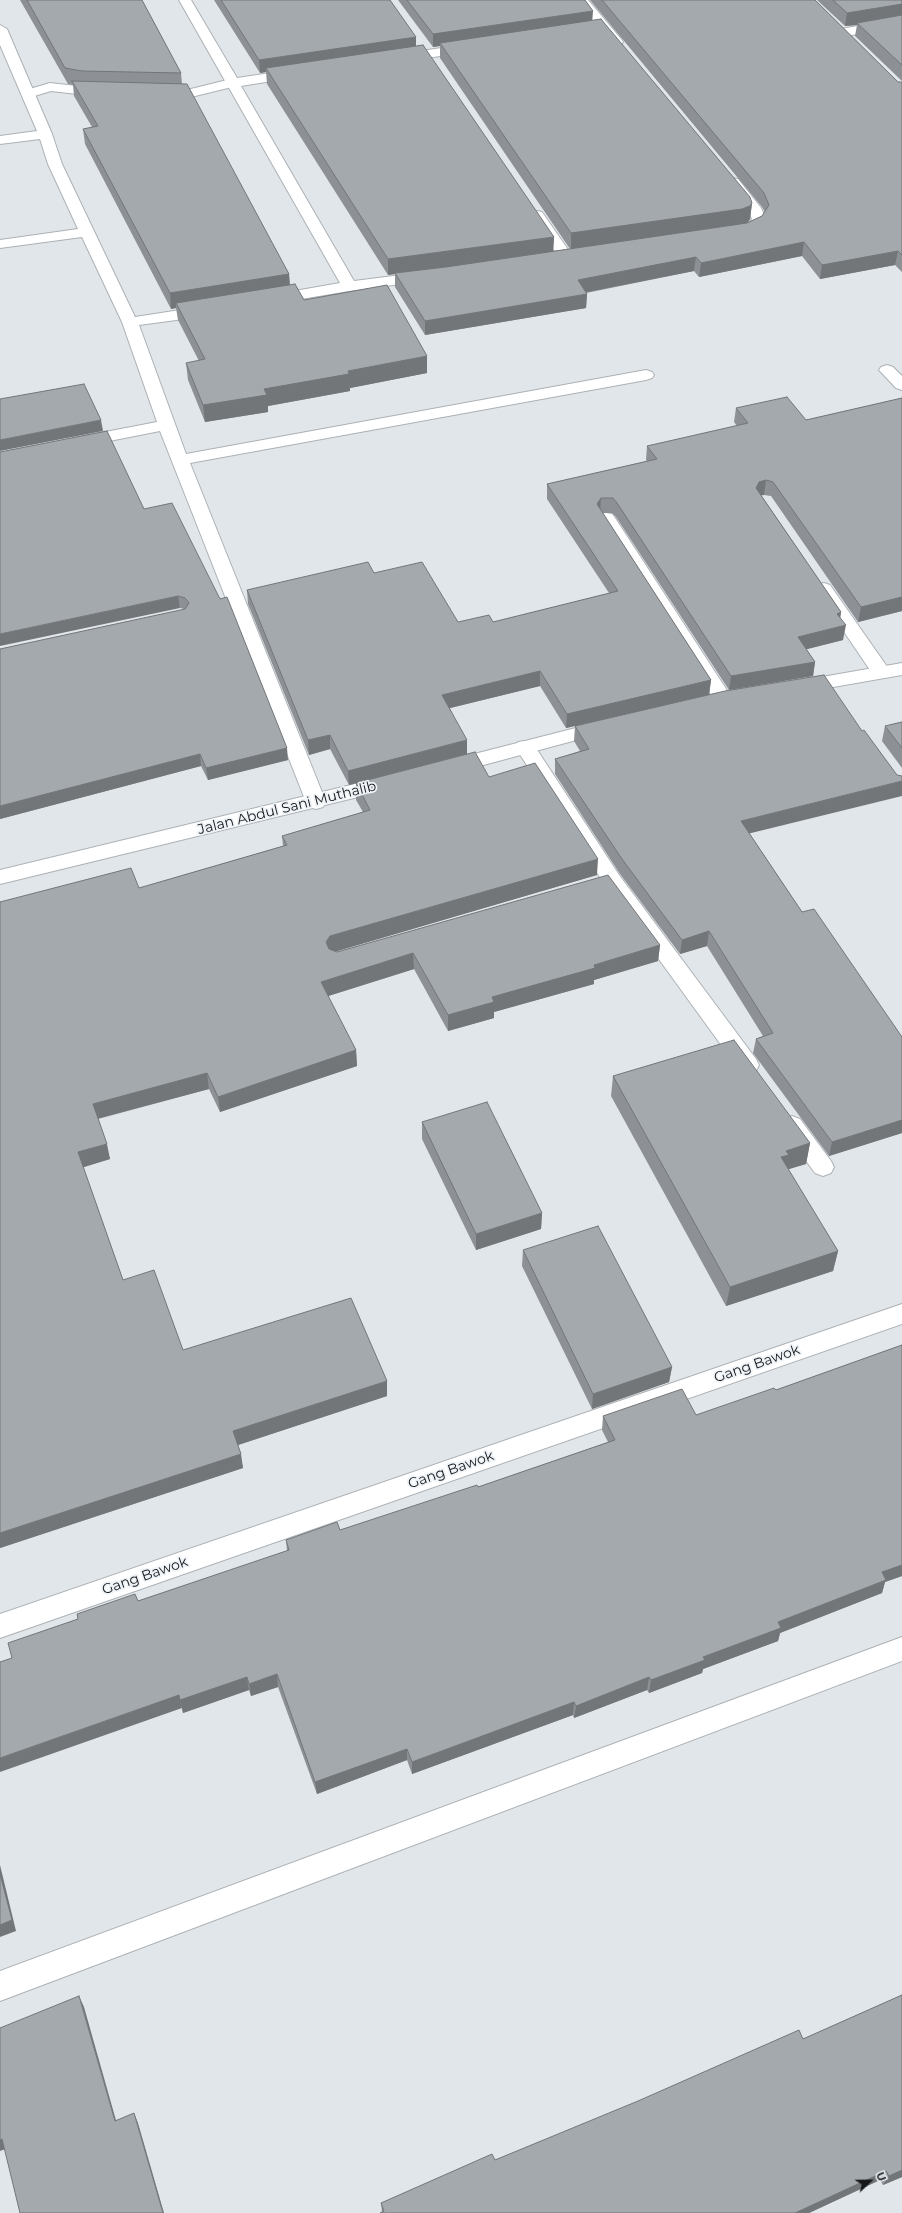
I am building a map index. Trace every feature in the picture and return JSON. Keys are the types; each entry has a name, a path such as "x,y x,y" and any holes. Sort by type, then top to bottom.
{"street":[{"path":"185,0 231,83 349,286"},
{"path":"581,0 625,52"},
{"path":"830,22 852,44"},
{"path":"841,33 902,22"},
{"path":"590,30 605,28"},
{"path":"0,29 45,134 55,164 130,322 166,425 316,802"},
{"path":"419,42 437,67"},
{"path":"389,60 482,46"},
{"path":"148,93 187,94 231,83 311,71"},
{"path":"28,94 50,87 84,92 116,93"},
{"path":"0,140 45,134"},
{"path":"722,234 745,231 755,226 759,219 756,211 726,174"},
{"path":"530,205 566,257"},
{"path":"0,244 87,232"},
{"path":"551,260 582,255"},
{"path":"256,302 349,286 439,276"},
{"path":"130,322 220,308"},
{"path":"887,370 902,385"},
{"path":"181,460 646,376"},
{"path":"67,444 166,425"},
{"path":"606,518 723,699"},
{"path":"814,574 881,672"},
{"path":"783,689 902,669"},
{"path":"435,771 620,723"},
{"path":"525,747 612,880 757,1078"},
{"name":"Jalan Abdul Sani Muthalib","path":"0,877 316,802 398,780"},
{"path":"590,886 612,880"},
{"path":"781,1110 823,1168"},
{"name":"Gang Bawok","path":"0,1626 902,1314"},
{"path":"0,1986 902,1649"}],"building":[{"path":"27,0 142,0 181,73 82,71 65,68"},
{"path":"221,0 390,0 416,37 259,60"},
{"path":"407,0 585,0 593,11 433,34"},
{"path":"602,0 815,0 898,82 902,82 902,255 898,251 822,265 804,242 701,263 696,257 578,280 587,294 425,321 395,273 446,267 747,223 762,216 769,205 764,193"},
{"path":"833,0 902,0 902,4 847,13"},
{"path":"902,15 902,65 857,23"},
{"path":"601,19 750,197 752,203 750,206 742,209 571,233 440,43"},
{"path":"423,45 554,237 388,259 266,68"},
{"path":"72,81 187,84 289,274 170,293 83,129 98,126"},
{"path":"295,284 304,300 387,285 427,356 348,371 349,374 264,389 267,395 203,405 186,363 205,359 176,303"},
{"path":"84,384 101,420 0,440 0,399"},
{"path":"787,397 806,420 902,398 902,597 861,607 773,482 766,480 759,482 756,488 841,612 837,614 846,625 798,637 815,662 731,676 617,503 613,498 601,498 597,504 711,680 567,714 540,671 442,695 467,740 348,771 330,735 308,740 247,590 368,562 374,573 422,562 458,622 489,615 493,622 618,591 547,484 657,459 647,446 748,423 736,408"},
{"path":"107,431 144,509 172,503 220,599 227,597 287,748 206,768 200,754 0,806 0,649 185,609 189,603 185,598 178,596 0,634 0,452"},
{"path":"824,675 862,731 864,730 897,775 902,776 902,781 741,821 802,912 814,909 902,1037 902,1120 832,1142 756,1039 773,1033 709,931 682,940 622,859 555,759 589,749 575,726 725,691"},
{"path":"902,722 902,748 885,726"},
{"path":"475,752 489,777 535,763 598,859 330,936 326,942 329,949 337,952 608,875 660,945 594,965 595,968 492,997 494,1002 448,1015 413,953 321,982 356,1050 218,1097 207,1073 93,1104 107,1144 78,1152 123,1280 154,1270 183,1350 351,1298 387,1381 233,1431 241,1454 0,1533 0,902 131,868 139,888 287,845 282,836 370,810 356,783"},
{"path":"734,1040 810,1143 786,1151 789,1155 781,1157 838,1251 730,1287 613,1076"},
{"path":"487,1102 542,1213 476,1234 422,1122"},
{"path":"598,1226 672,1367 593,1394 523,1250"},
{"path":"902,1345 902,1565 882,1572 886,1580 778,1622 781,1628 703,1657 705,1660 651,1680 649,1677 576,1706 574,1702 412,1762 407,1749 315,1782 277,1674 249,1684 247,1677 180,1700 179,1695 0,1758 0,1662 12,1658 8,1643 78,1619 77,1614 135,1594 138,1601 289,1550 286,1540 337,1522 340,1530 477,1485 478,1487 615,1440 603,1416 682,1389 696,1415 774,1388 776,1390"},
{"path":"0,1874 12,1920 0,1925"},
{"path":"902,1995 902,2170 889,2176 886,2171 795,2213 380,2213 384,2211 381,2203 492,2154 495,2160 638,2101 799,2030 803,2039"},
{"path":"79,1996 115,2121 134,2113 163,2213 20,2213 2,2139 0,2140 0,2028"}]}
